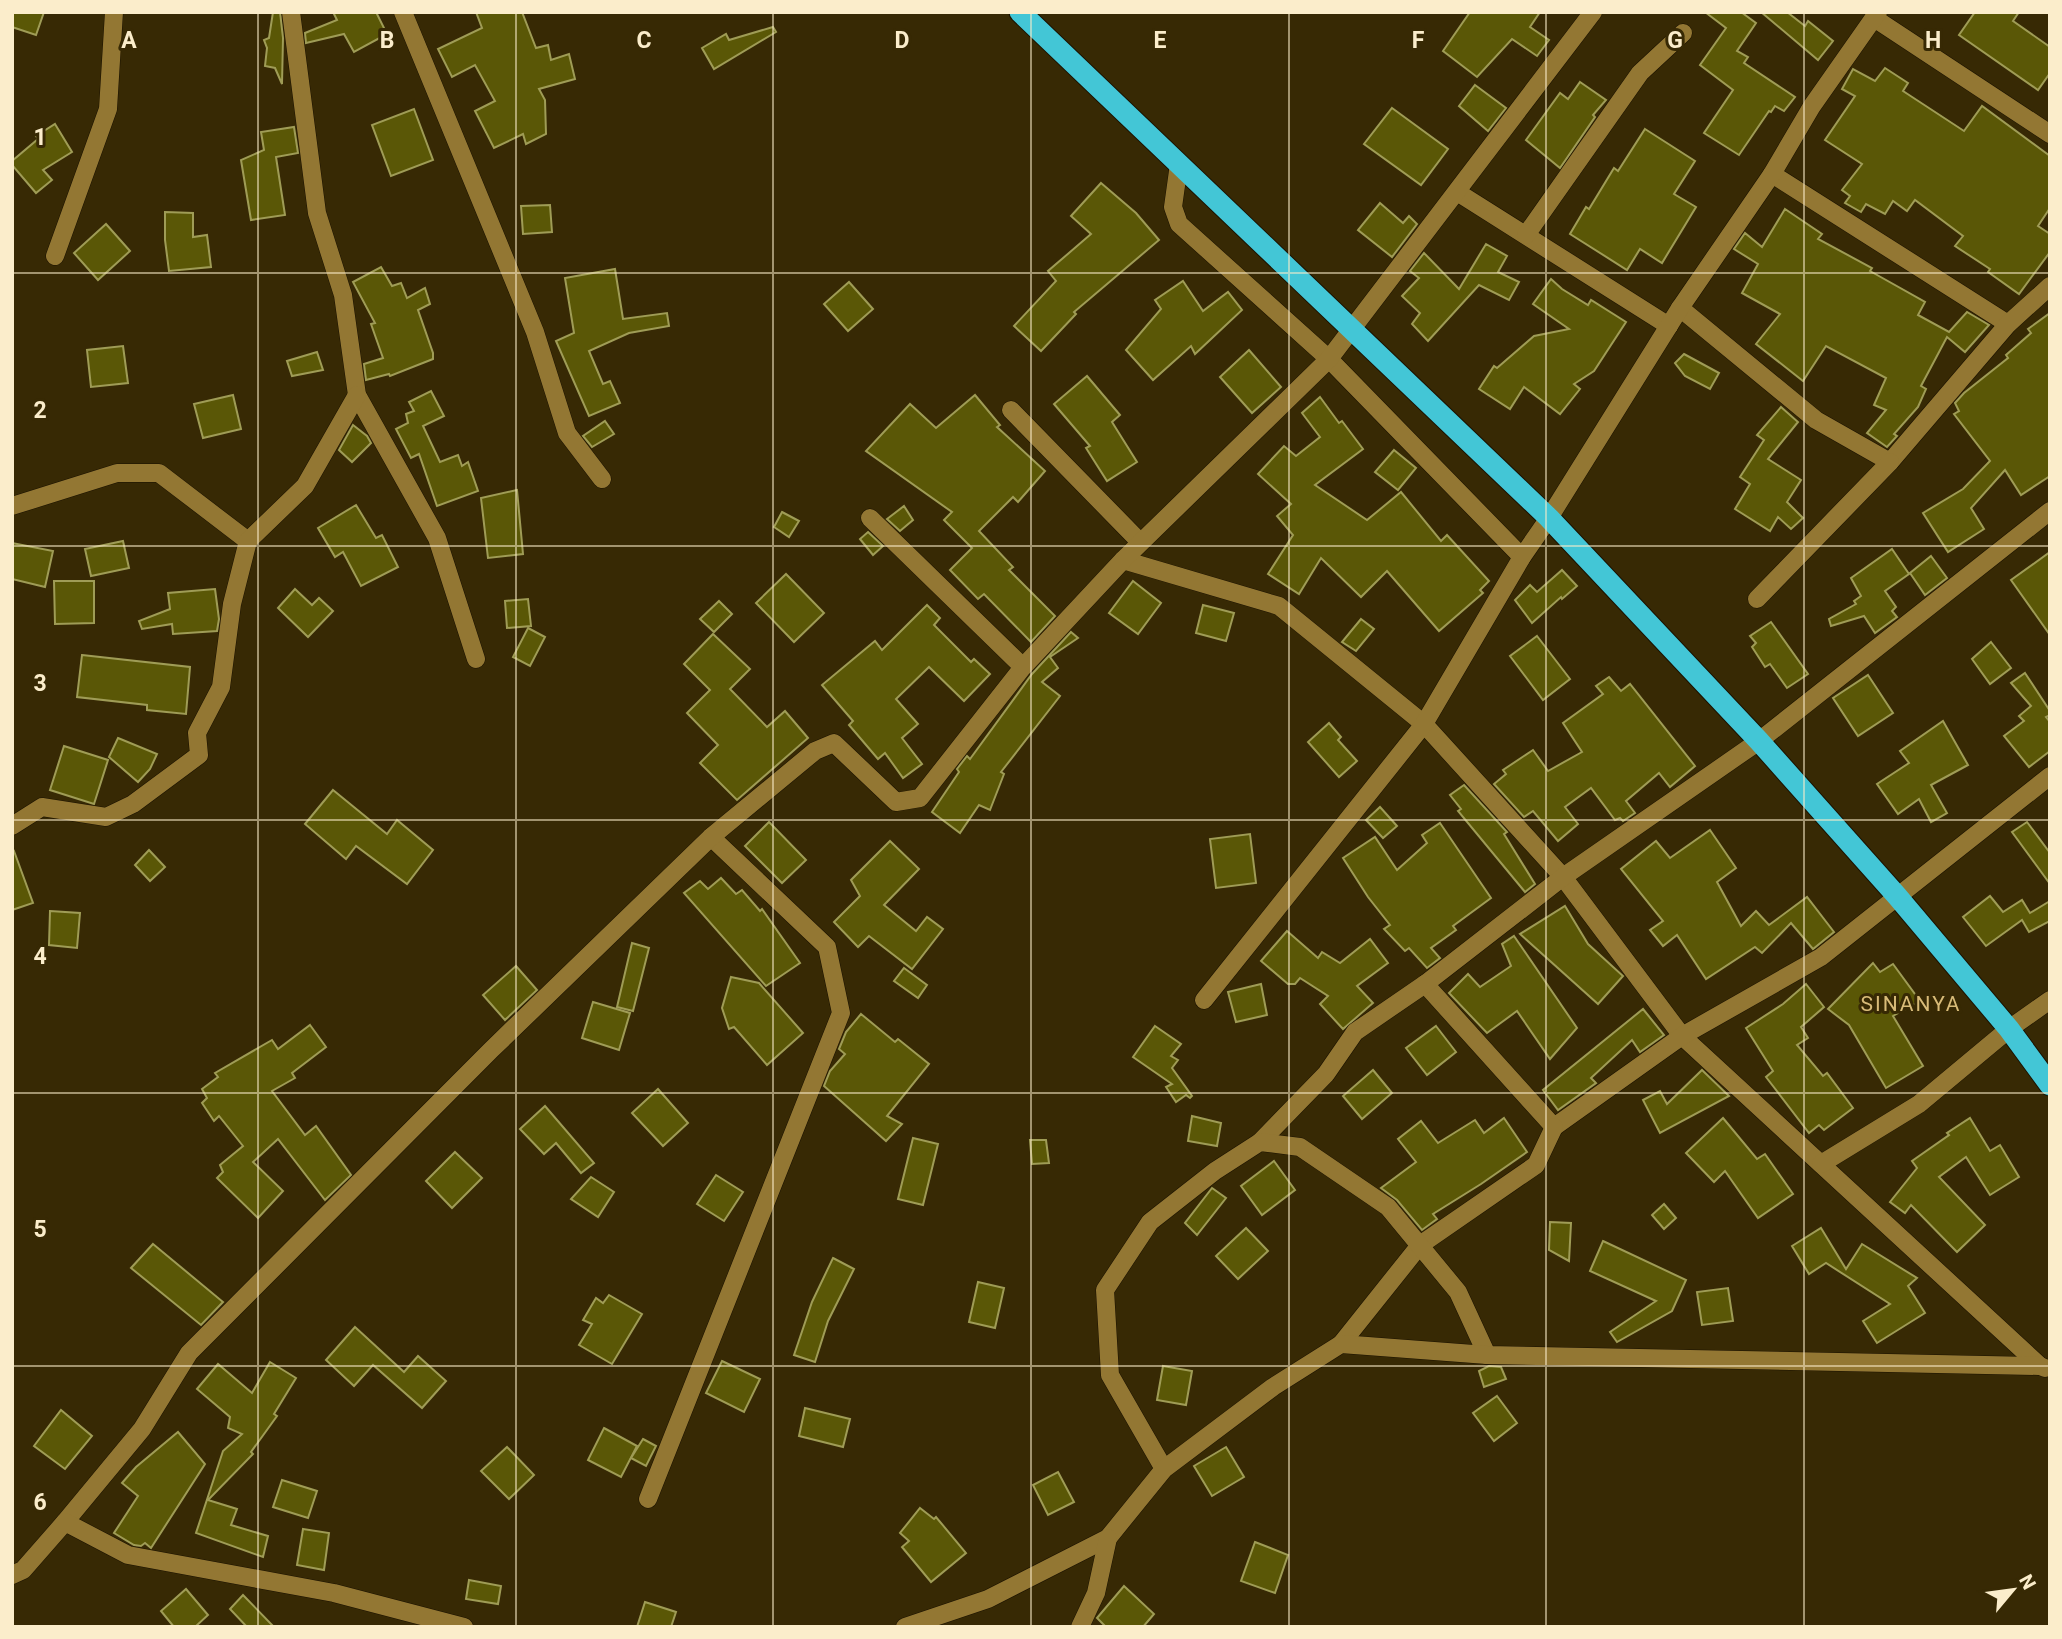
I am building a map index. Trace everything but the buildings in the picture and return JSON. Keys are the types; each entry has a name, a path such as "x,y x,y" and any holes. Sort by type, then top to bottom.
{"highway":[{"path":"1020,12 1549,518 1759,741 2009,1029 2050,1084"}],"street":[{"path":"55,256 108,109 114,12"},
{"path":"291,12 317,213 342,295 357,395 437,538 477,659"},
{"path":"403,12 535,332 567,433 602,479"},
{"path":"12,1575 23,1570 142,1429 189,1353 491,1050 711,838 815,751 834,743 895,802 920,798 1023,667 1140,542 1329,359 1593,12"},
{"path":"1204,1000 1424,724 1522,557 1680,308 1772,174 1812,106 1876,15 2050,134"},
{"path":"1526,235 1640,73 1684,33"},
{"path":"1179,164 1173,207 1179,224 1329,359 1522,557"},
{"path":"1772,174 2008,324"},
{"path":"1457,192 1669,326"},
{"path":"1757,599 1890,462 2008,324 2050,286"},
{"path":"1680,308 1815,420 1890,462"},
{"path":"12,826 41,807 106,817 134,804 199,755 197,733 221,687 232,604 248,541 305,486 357,395"},
{"path":"1011,410 1140,542"},
{"path":"12,506 117,473 159,472 248,541"},
{"path":"1164,1469 1110,1375 1105,1290 1150,1222 1215,1171 1260,1142 1326,1074 1355,1032 1425,984 1563,877 1759,741 2050,511"},
{"path":"870,518 1023,667"},
{"path":"1123,560 1279,606 1424,724 1563,877 1682,1036 2045,1369"},
{"path":"905,1627 988,1599 1108,1538 1164,1469 1273,1387 1341,1344 1420,1245 1536,1165 1554,1127 1682,1036 1821,957 2050,776"},
{"path":"648,1499 841,1013 827,947 711,838"},
{"path":"1425,984 1554,1127"},
{"path":"1821,1164 1919,1104 2009,1029 2050,1000"},
{"path":"1260,1142 1300,1147 1388,1207 1458,1292 1487,1355"},
{"path":"1341,1344 1487,1355 2045,1369"},
{"path":"65,1522 128,1555 334,1593 464,1627"},
{"path":"1080,1627 1096,1592 1108,1538"}],"district":[{"name":"SINANYA","path":"1911,1004"}]}
